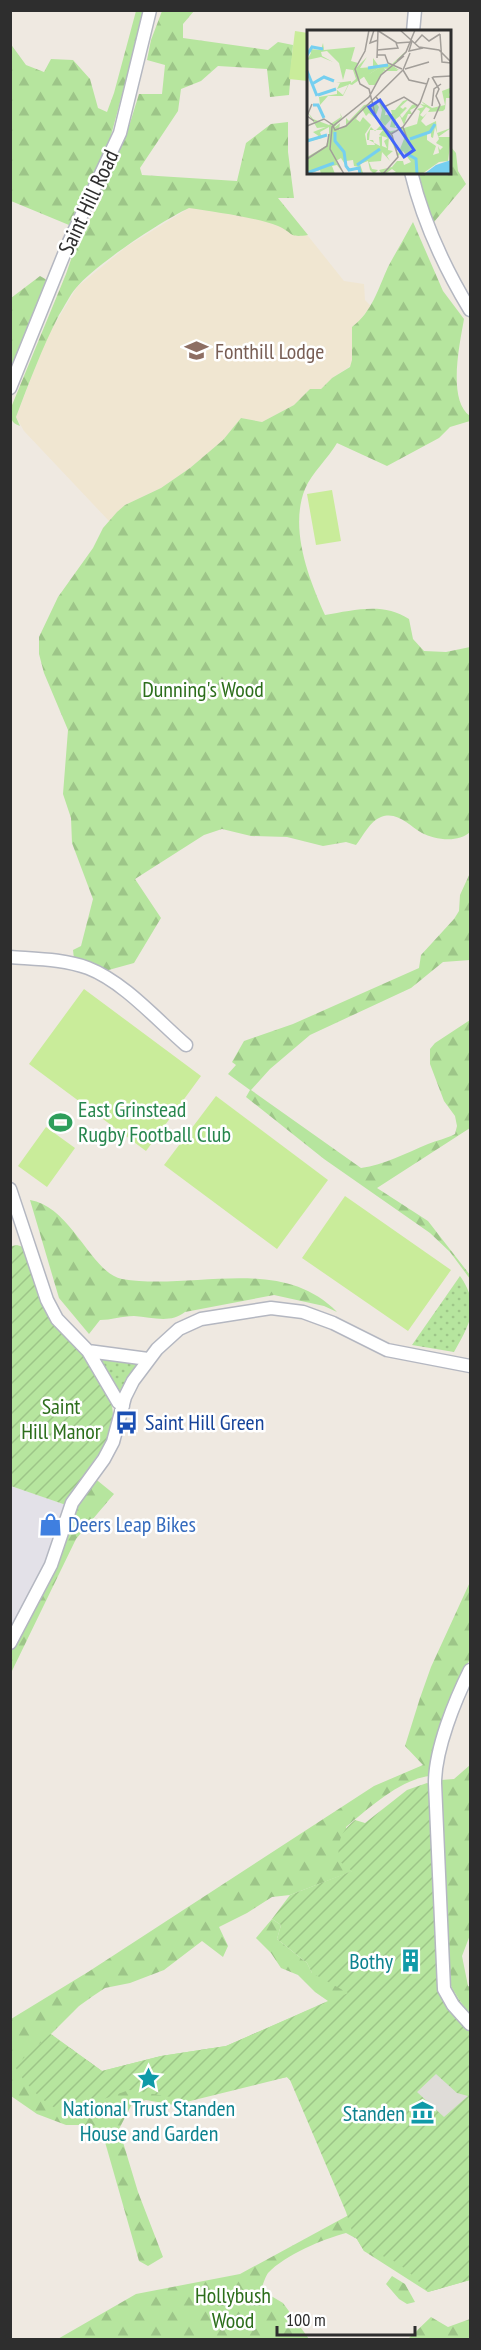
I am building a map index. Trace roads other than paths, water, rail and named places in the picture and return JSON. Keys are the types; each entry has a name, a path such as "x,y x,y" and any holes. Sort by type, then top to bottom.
{"street":[{"name":"Saint Hill Road","path":"10,388 69,242 120,133 150,10"},
{"path":"413,30 415,10"},
{"path":"411,174 419,206 450,276 471,310"},
{"path":"10,957 66,962 102,975 116,984 186,1046"},
{"path":"10,1189 47,1300 57,1319 88,1351 118,1402 123,1406"},
{"path":"10,1643 51,1565 72,1503 104,1460 113,1442 133,1381 148,1359 179,1329 201,1319 271,1308 303,1312 333,1323 387,1350 471,1365"},
{"path":"88,1351 148,1359"},
{"path":"471,1671 457,1696 438,1760 435,1783 444,1989 453,2006 471,2024"}],"place":[{"name":"Fonthill Lodge","path":"197,351"},
{"name":"East Grinstead Rugby Football Club","path":"60,1122"},
{"name":"Saint Hill Green","path":"127,1422"},
{"name":"Deers Leap Bikes","path":"50,1524"},
{"name":"Bothy","path":"411,1961"},
{"name":"National Trust Standen House and Garden","path":"149,2079"},
{"name":"Standen","path":"423,2113"}],"park label":[{"name":"Dunning's Wood","path":"203,689"},
{"name":"Saint Hill Manor","path":"61,1418"},
{"name":"Hollybush Wood","path":"233,2308"}]}
